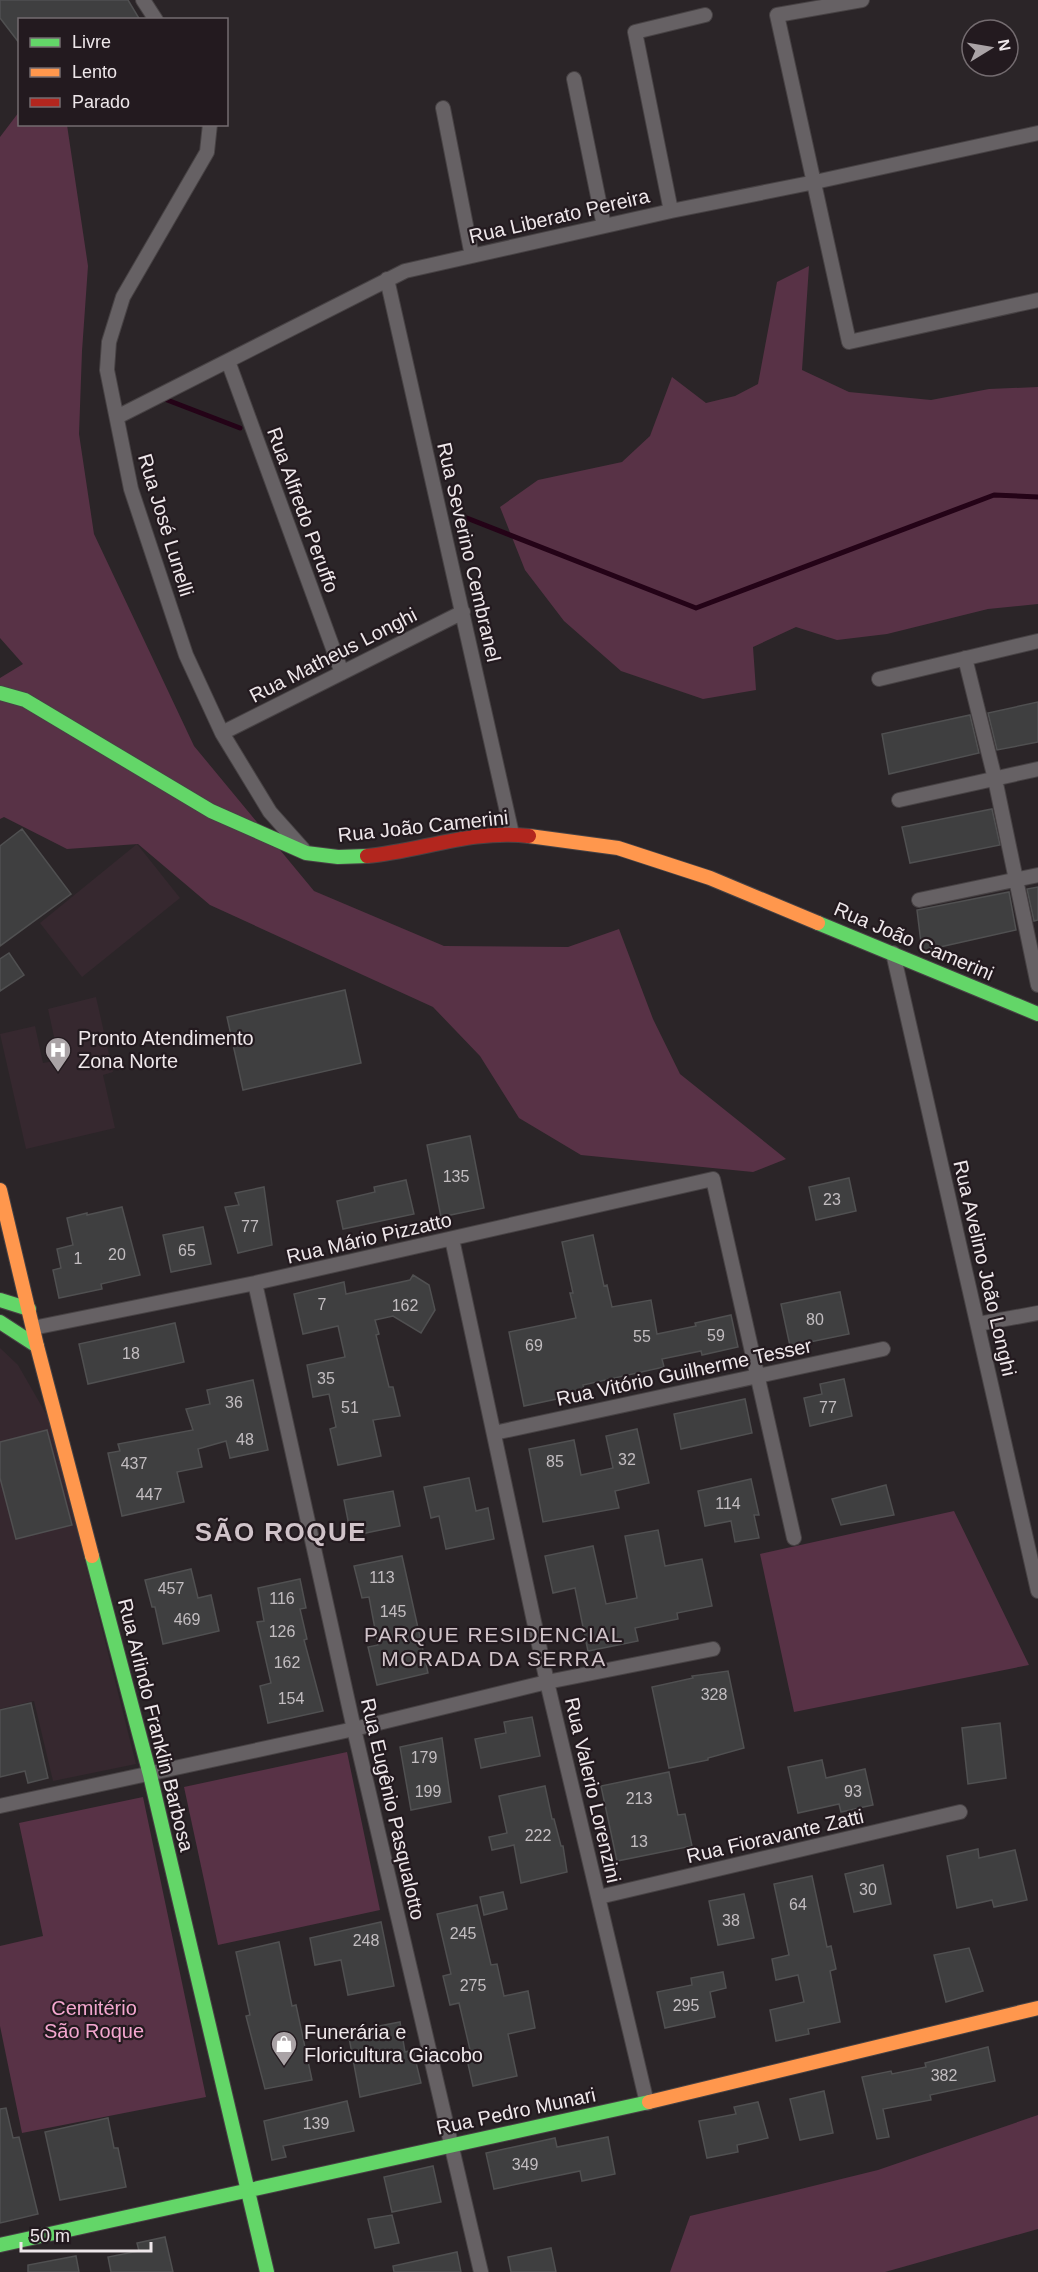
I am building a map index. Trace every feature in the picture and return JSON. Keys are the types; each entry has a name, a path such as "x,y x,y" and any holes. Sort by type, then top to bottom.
{"street":[{"path":"143,0 155,18"},
{"path":"862,0 777,15 849,342 1038,300"},
{"path":"671,211 635,32 705,15"},
{"path":"574,79 604,226"},
{"path":"443,108 472,256"},
{"name":"Rua José Lunelli","path":"210,126 207,152 123,297 109,342 107,370 131,489 186,655 222,733 270,812 306,853"},
{"name":"Rua Liberato Pereira","path":"117,417 405,271 671,211 1038,133"},
{"name":"Rua Severino Cembranel","path":"387,279 512,834"},
{"name":"Rua Alfredo Peruffo","path":"228,361 342,673"},
{"name":"Rua Matheus Longhi","path":"222,733 463,612"},
{"path":"879,679 1038,641"},
{"path":"965,658 994,779 1038,985"},
{"name":"Rua João Camerini","path":"0,693 25,700 211,811 306,853 338,857 370,856 454,839 512,834 618,848 710,878 1038,1014"},
{"path":"899,800 1038,769"},
{"path":"919,900 1038,875"},
{"name":"Rua Avelino João Longhi","path":"893,953 1038,1591"},
{"name":"Rua Mário Pizzatto","path":"33,1328 255,1283 713,1179 758,1376"},
{"name":"Rua Arlindo Franklin Barbosa","path":"0,1190 37,1346 150,1775 267,2272"},
{"name":"Rua Valerio Lorenzini","path":"453,1239 548,1682 647,2103"},
{"name":"Rua Eugênio Pasqualotto","path":"255,1283 354,1729 481,2272"},
{"path":"0,1300 29,1310"},
{"path":"978,1324 1038,1312"},
{"path":"0,1322 37,1346"},
{"name":"Rua Vitório Guilherme Tesser","path":"494,1433 883,1349"},
{"path":"758,1376 794,1538"},
{"path":"0,1806 354,1729 548,1682 713,1649"},
{"name":"Rua Fioravante Zatti","path":"599,1897 960,1812"},
{"name":"Rua Pedro Munari","path":"0,2245 647,2103 1038,2008"}],"shaded area":[{"path":"137,844 180,898 82,977 40,923"},
{"name":"Pronto Atendimento Zona Norte","path":"96,997 113,1072 103,1075 115,1128 26,1149 0,1034 35,1026 43,1063 59,1060 48,1009"},
{"path":"0,1348 18,1365 49,1419 136,1764 53,1781 34,1701 0,1709"}],"green space":[{"path":"18,113 18,126 67,126 88,266 79,434 94,534 194,746 314,891 444,946 568,947 619,929 653,1019 680,1074 786,1159 753,1172 581,1155 519,1118 480,1056 433,1007 210,905 138,844 67,849 4,817 0,819 0,678 23,664 0,638 0,137"},
{"path":"809,266 802,370 849,392 931,400 989,389 1038,387 1038,604 988,609 887,634 837,640 796,627 753,647 756,690 703,699 621,671 564,621 525,570 500,507 538,480 622,462 650,436 672,377 706,403 735,396 758,384 777,282"},
{"path":"954,1511 1029,1665 794,1712 760,1554"},
{"path":"347,1752 380,1910 218,1945 184,1787"},
{"name":"Cemitério São Roque","path":"143,1797 206,2097 22,2133 0,2026 0,1946 43,1936 19,1823"},
{"path":"1038,2115 1038,2229 885,2272 670,2272 690,2216 878,2170"}],"building":[{"path":"0,0 128,0 139,18 18,18 18,41 0,18"},
{"path":"1038,702 1038,742 997,750 988,713"},
{"path":"970,715 979,753 889,774 882,734"},
{"path":"992,809 1000,845 910,863 902,827"},
{"path":"22,829 71,894 0,946 0,846"},
{"path":"1038,887 1038,920 1034,921 1027,889"},
{"path":"1009,892 1016,930 922,951 917,910"},
{"path":"9,953 24,975 0,991 0,959"},
{"path":"345,990 361,1063 243,1090 227,1017"},
{"path":"470,1136 484,1208 441,1217 427,1145"},
{"path":"849,1178 856,1211 816,1220 809,1187"},
{"path":"406,1180 414,1214 343,1229 337,1201 375,1192 374,1187"},
{"path":"264,1187 272,1245 238,1253 225,1207 239,1205 235,1193"},
{"path":"122,1207 140,1275 101,1284 102,1289 59,1298 53,1270 61,1268 57,1249 73,1245 67,1218"},
{"path":"203,1227 211,1264 171,1272 163,1235"},
{"path":"593,1235 604,1286 607,1285 612,1307 651,1300 657,1334 696,1326 695,1323 731,1315 738,1347 702,1355 701,1351 662,1359 664,1367 583,1385 585,1393 524,1406 509,1332 576,1318 562,1242"},
{"path":"413,1275 429,1285 435,1310 421,1333 393,1316 375,1320 379,1334 376,1335 389,1387 393,1387 400,1416 373,1420 381,1456 338,1465 330,1429 336,1427 329,1394 313,1397 307,1365 345,1357 338,1326 303,1334 294,1294 344,1282 346,1294 410,1280"},
{"path":"840,1292 849,1334 790,1346 781,1304"},
{"path":"175,1323 184,1362 88,1384 79,1344"},
{"path":"844,1379 852,1416 810,1426 804,1398 822,1394 820,1384"},
{"path":"253,1380 268,1450 230,1458 226,1441 198,1449 202,1467 177,1472 184,1502 122,1516 108,1453 120,1451 118,1444 193,1430 186,1409 210,1404 207,1390"},
{"path":"745,1399 752,1433 681,1449 674,1414"},
{"path":"637,1429 649,1483 615,1491 619,1508 543,1522 529,1449 574,1440 581,1475 613,1468 606,1436"},
{"path":"47,1430 72,1525 16,1539 0,1478 0,1442"},
{"path":"469,1478 476,1511 488,1508 494,1539 446,1549 439,1516 431,1518 424,1487"},
{"path":"751,1479 759,1515 754,1515 759,1538 735,1542 731,1521 705,1526 698,1491"},
{"path":"886,1485 894,1515 841,1525 832,1499"},
{"path":"393,1491 400,1526 351,1536 344,1500"},
{"path":"658,1530 665,1566 702,1559 712,1606 677,1613 678,1619 635,1628 638,1641 588,1651 575,1588 553,1593 545,1556 593,1546 606,1604 637,1598 625,1536"},
{"path":"402,1556 428,1673 377,1685 368,1647 378,1645 369,1597 362,1598 354,1566"},
{"path":"191,1569 198,1598 211,1595 219,1631 163,1644 155,1607 152,1607 145,1580"},
{"path":"300,1579 306,1608 300,1609 307,1639 304,1640 323,1711 268,1723 260,1686 271,1683 257,1622 264,1621 258,1588"},
{"path":"728,1671 744,1748 708,1758 708,1760 669,1768 652,1687 693,1678 692,1676"},
{"path":"31,1703 48,1778 28,1783 25,1771 0,1777 0,1710"},
{"path":"532,1717 540,1756 481,1768 475,1739 506,1733 504,1722"},
{"path":"1000,1723 1006,1778 968,1784 962,1728"},
{"path":"442,1738 451,1802 411,1810 400,1747"},
{"path":"822,1760 826,1778 865,1769 873,1805 841,1812 839,1804 798,1813 788,1767"},
{"path":"669,1772 678,1815 685,1814 692,1846 617,1861 601,1786"},
{"path":"545,1786 552,1819 554,1819 561,1846 563,1846 567,1872 521,1883 514,1845 492,1850 489,1837 507,1833 499,1796"},
{"path":"978,1849 979,1858 1015,1850 1027,1900 994,1907 992,1900 957,1908 947,1856"},
{"path":"883,1865 891,1904 854,1912 845,1874"},
{"path":"812,1876 827,1947 831,1946 836,1969 830,1971 840,2022 808,2029 809,2034 776,2041 770,2010 804,2002 798,1975 776,1980 772,1959 789,1955 774,1884"},
{"path":"503,1892 507,1909 484,1915 480,1897"},
{"path":"744,1894 754,1938 718,1945 709,1901"},
{"path":"477,1905 491,1965 497,1964 504,1996 528,1991 535,2028 508,2034 517,2076 473,2086 466,2055 471,2054 459,2003 450,2005 443,1976 451,1974 437,1914"},
{"path":"381,1922 394,1986 348,1995 341,1960 315,1965 310,1938"},
{"path":"279,1942 292,2006 296,2005 312,2080 265,2089 246,2016 250,2015 236,1952"},
{"path":"969,1948 983,1991 946,2002 934,1955"},
{"path":"723,1972 726,1988 710,1992 715,2017 665,2028 657,1992 692,1985 691,1978"},
{"path":"400,2022 405,2052 413,2050 421,2083 360,2097 348,2032"},
{"path":"988,2047 995,2081 930,2095 931,2100 883,2109 889,2137 877,2139 862,2077 926,2067 925,2063"},
{"path":"824,2091 833,2133 800,2140 790,2099"},
{"path":"347,2101 354,2131 283,2146 286,2157 272,2160 264,2121"},
{"path":"758,2102 768,2138 737,2145 738,2152 707,2158 699,2121 736,2114 734,2107"},
{"path":"6,2108 13,2138 19,2137 38,2214 0,2223 0,2109"},
{"path":"108,2118 114,2148 118,2148 126,2187 60,2200 45,2132"},
{"path":"608,2137 615,2174 582,2181 580,2171 494,2189 486,2153 555,2138 557,2147"},
{"path":"433,2166 441,2202 392,2212 384,2177"},
{"path":"392,2215 399,2243 375,2248 368,2219"},
{"path":"165,2237 173,2272 111,2272 108,2257 139,2251 137,2243"},
{"path":"551,2248 556,2272 511,2272 508,2257"},
{"path":"457,2252 461,2272 394,2272 393,2266"},
{"path":"76,2256 79,2272 28,2272 28,2265"}],"waterway":[{"path":"162,398 240,428"},
{"path":"454,513 696,608 994,495 1038,497"}],"traffic: fast":[{"path":"0,693 25,700 211,811 306,853 338,857 367,856"},
{"path":"818,923 1038,1014"},
{"path":"0,1300 29,1309"},
{"path":"0,1322 37,1346"},
{"path":"92,1556 150,1775 267,2272"},
{"path":"0,2245 649,2102"}],"traffic: slow":[{"path":"529,836 618,848 710,878 818,923"},
{"path":"0,1190 37,1346 92,1556"},
{"path":"649,2102 1038,2008"}],"traffic: jam":[{"path":"367,856 488,835 529,836"}],"place":[{"name":"Pronto Atendimento Zona Norte","path":"58,1073"},
{"name":"Funerária e Floricultura Giacobo","path":"284,2067"}],"district":[{"name":"SÃO ROQUE","path":"281,1532"},
{"name":"PARQUE RESIDENCIAL MORADA DA SERRA","path":"494,1646"}]}
